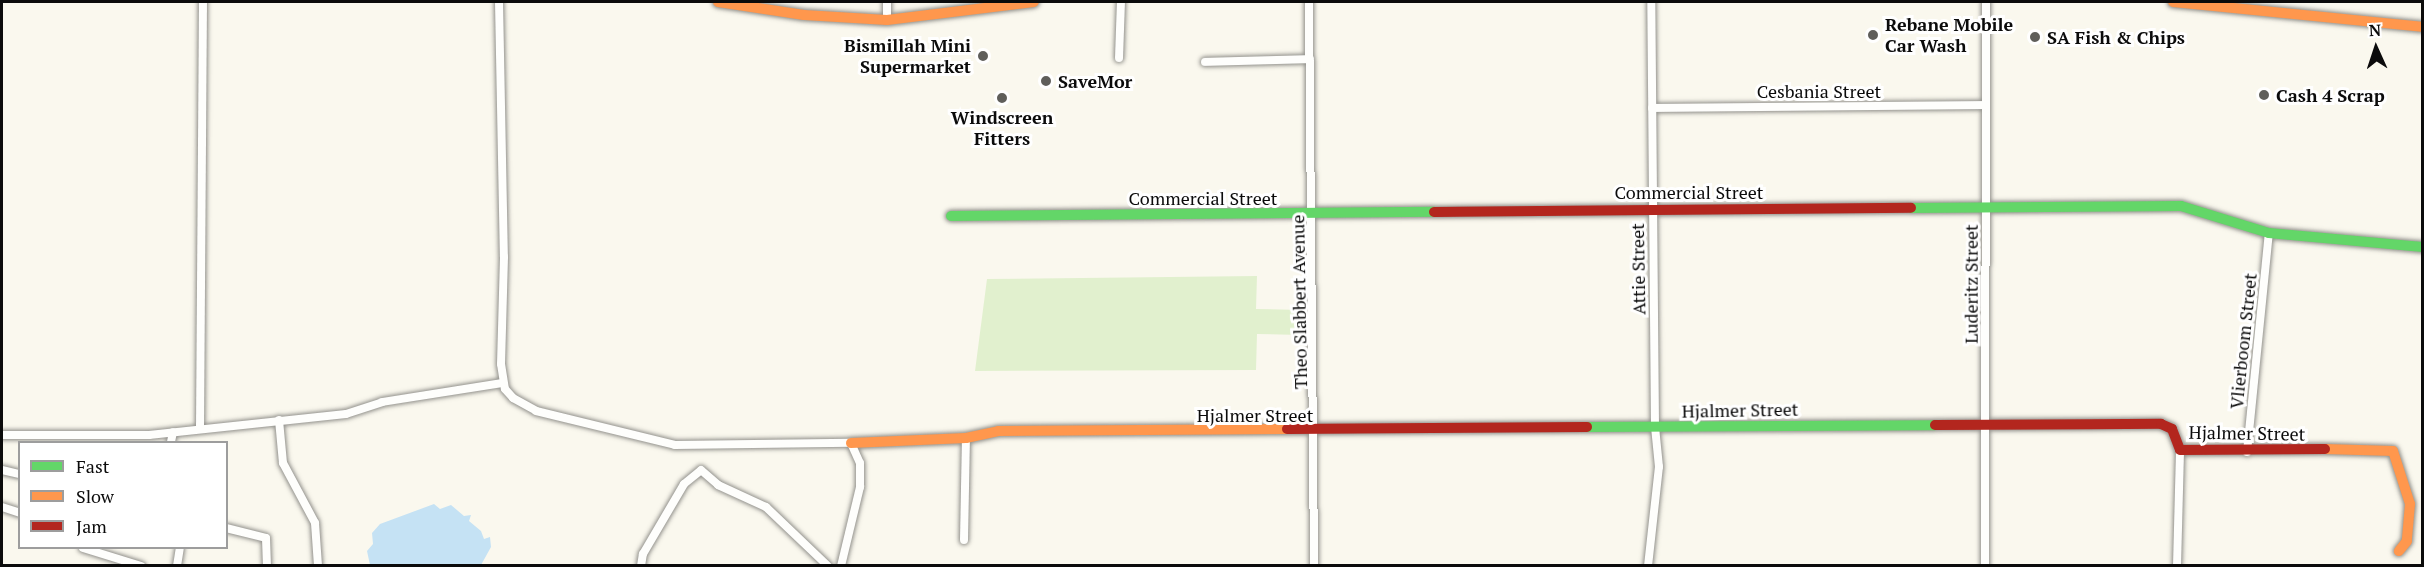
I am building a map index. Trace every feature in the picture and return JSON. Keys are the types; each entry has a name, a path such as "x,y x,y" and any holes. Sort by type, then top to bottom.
{"street":[{"path":"200,429 203,2"},
{"path":"500,2 502,383 513,398 536,411 675,444 851,443 860,463 860,487 841,566"},
{"path":"718,2 804,15 887,20 1034,2"},
{"path":"887,2 887,20"},
{"path":"1119,58 1121,2"},
{"name":"Theo Slabbert Avenue","path":"1309,2 1315,431 1314,566"},
{"name":"Attie Street","path":"1648,566 1659,467 1655,428 1651,2"},
{"name":"Luderitz Street","path":"1985,565 1986,2"},
{"path":"2173,2 2422,27"},
{"path":"1205,62 1310,59"},
{"name":"Cesbania Street","path":"1652,108 1986,105"},
{"name":"Commercial Street","path":"951,216 2181,206 2269,233 2422,247"},
{"name":"Vlierboom Street","path":"2247,452 2269,233"},
{"path":"2,435 105,439 173,432 346,414 382,402 502,383"},
{"path":"279,420 283,463 315,523 318,566"},
{"name":"Hjalmer Street","path":"851,443 966,438 998,431 1315,431 2161,424 2172,429 2180,450 2247,452 2381,448 2393,451 2410,504 2407,541 2399,551"},
{"path":"171,441 173,432"},
{"path":"964,540 966,438"},
{"path":"2177,566 2180,450"},
{"path":"2,470 18,474"},
{"path":"641,566 642,554 684,484 701,470 718,485 766,507 828,566"},
{"path":"2,507 18,512"},
{"path":"228,528 266,538 267,566"},
{"path":"86,549 138,565"},
{"path":"177,566 180,549"}],"green space":[{"path":"1257,276 1256,309 1301,310 1301,335 1257,334 1256,370 975,371 987,279"}],"water":[{"path":"434,504 440,509 451,505 464,516 471,515 469,521 481,531 484,539 490,537 491,547 481,565 370,565 367,551 373,544 372,533 380,524"}],"traffic: fast":[{"path":"1911,208 2181,206 2269,233 2422,247"},
{"path":"951,216 1434,212"},
{"path":"1587,427 1935,425"}],"traffic: slow":[{"path":"718,2 804,15 887,20 1034,2"},
{"path":"2173,2 2422,27"},
{"path":"851,443 966,438 998,431 1287,429"},
{"path":"2325,449 2393,451 2410,504 2407,541 2399,551"}],"traffic: jam":[{"path":"1434,212 1911,208"},
{"path":"1935,425 2161,424 2172,429 2180,450 2325,449"},
{"path":"1287,429 1587,427"}],"place":[{"name":"Rebane Mobile Car Wash","path":"1873,35"},
{"name":"SA Fish & Chips","path":"2035,37"},
{"name":"Bismillah Mini Supermarket","path":"983,56"},
{"name":"SaveMor","path":"1046,81"},
{"name":"Cash 4 Scrap","path":"2264,95"},
{"name":"Windscreen Fitters","path":"1002,98"}]}
